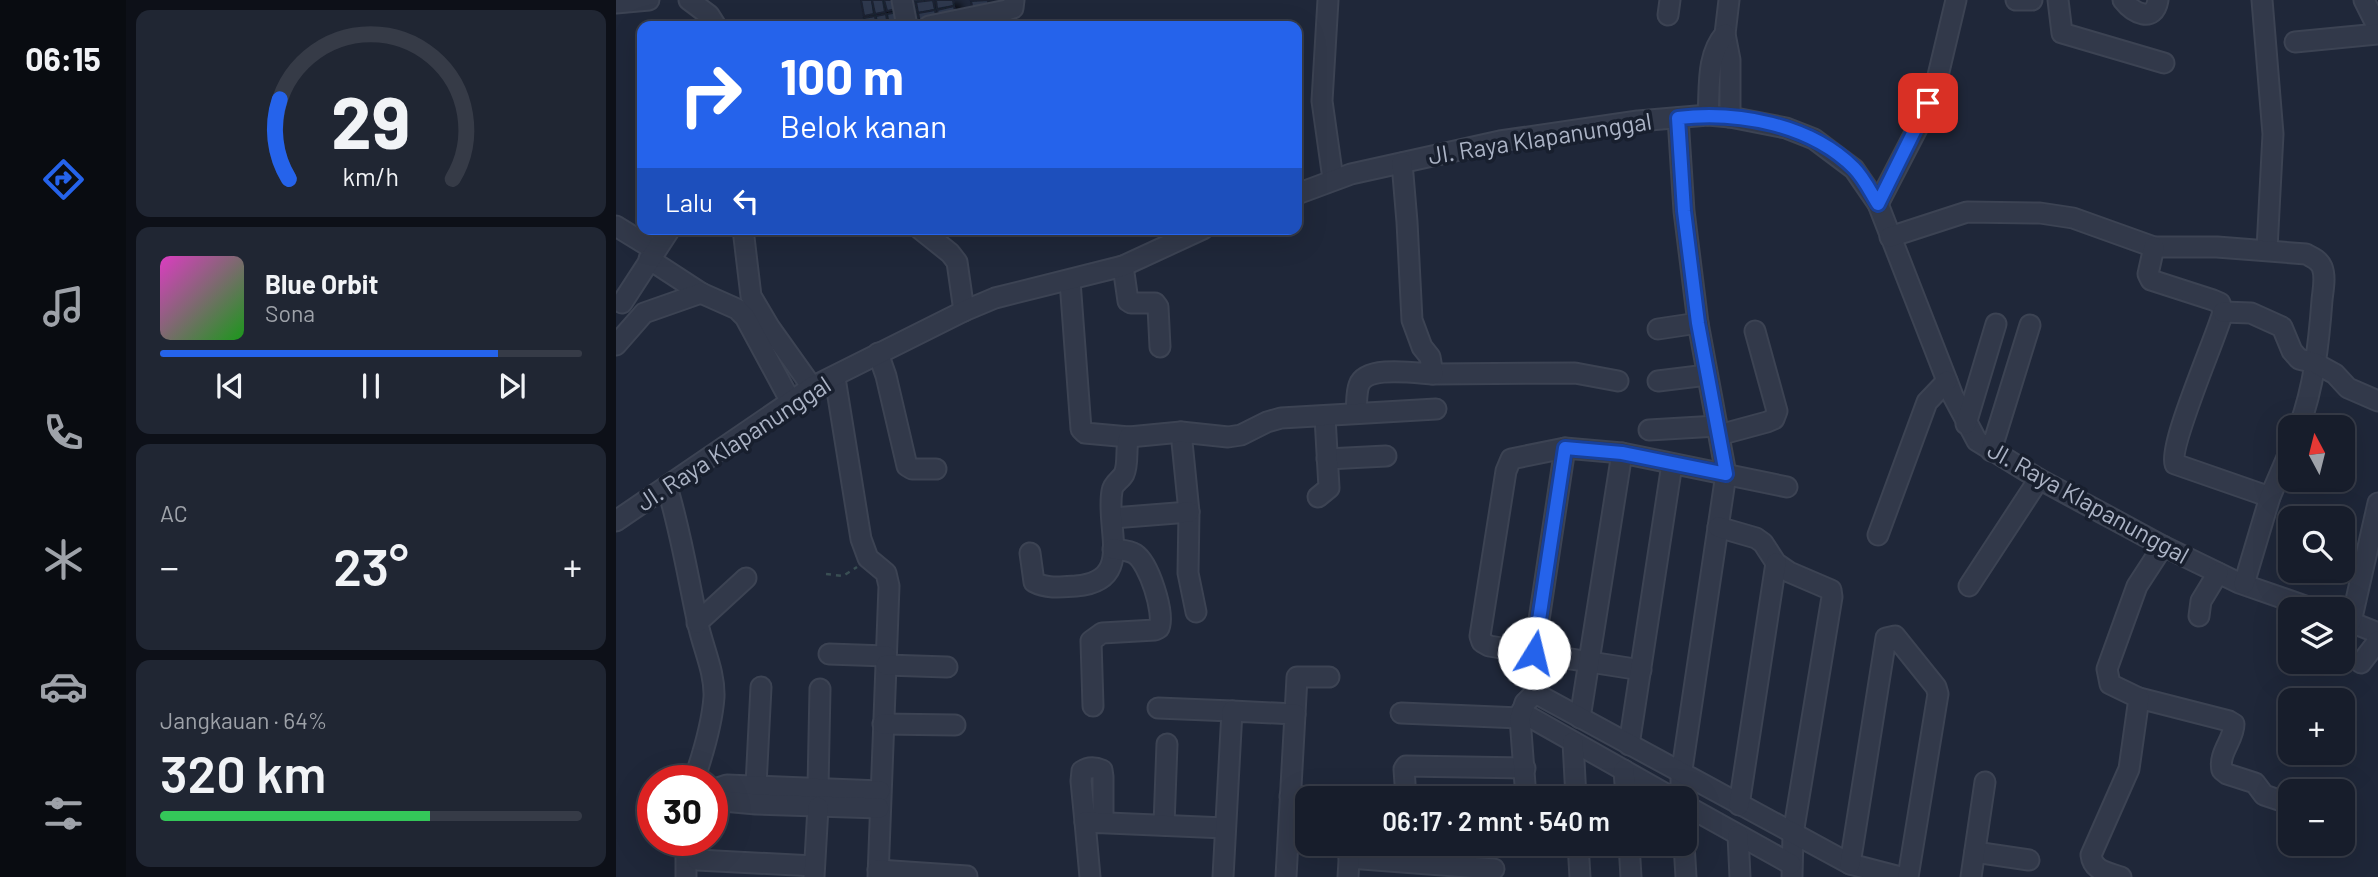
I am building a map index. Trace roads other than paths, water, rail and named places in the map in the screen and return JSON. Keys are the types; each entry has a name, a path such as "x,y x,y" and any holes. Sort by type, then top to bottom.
{"street":[{"path":"616,3 649,0"},
{"path":"689,0 713,21"},
{"path":"902,0 906,21"},
{"path":"939,21 961,10 1013,8 1014,0"},
{"path":"1328,0 1322,101 1333,179"},
{"path":"1729,0 1725,34 1730,60 1730,117"},
{"path":"1878,204 1920,123 1936,84 1956,0"},
{"path":"2016,0 2032,0"},
{"path":"2058,0 2062,33 2164,63"},
{"path":"2123,0 2134,13 2144,14 2153,12 2158,0"},
{"path":"2262,0 2273,134 2267,249"},
{"path":"2364,0 2378,28"},
{"path":"1709,115 1711,61 1717,44 1725,34"},
{"path":"2295,42 2378,34"},
{"name":"Jl. Raya Klapanunggal","path":"1302,192 1333,179 1500,141 1613,124 1709,115 1786,128 1814,139 1854,169 1878,204 1947,381 1966,424 1977,441 2039,479 2162,546 2218,573 2280,597"},
{"path":"1678,118 1684,211 1698,323 1726,474 1681,786"},
{"path":"1402,163 1412,320 1422,347 1430,357 1433,373"},
{"path":"1890,237 1966,212 2040,213 2073,218 2154,247 2267,249 2306,254 2317,260 2322,268 2319,339 2302,415"},
{"path":"616,226 701,293 744,303 770,328 812,387"},
{"path":"644,313 619,301 666,235"},
{"path":"743,235 744,303 758,339 791,402"},
{"path":"928,235 957,262 964,311"},
{"name":"Jl. Raya Klapanunggal","path":"616,521 812,387 835,378 877,353 995,298 1123,266 1190,235"},
{"path":"2154,247 2148,274 2151,280 2220,303 2223,312 2193,393 2173,459 2175,464 2270,496"},
{"path":"1123,266 1128,301 1156,304 1160,348"},
{"path":"1070,281 1081,429 1085,433 1129,437 1181,432 1241,435 1281,418 1436,409"},
{"path":"616,345 644,313 701,293"},
{"path":"2223,312 2251,313 2282,327 2292,351 2299,359 2315,363 2336,374 2348,387 2378,401"},
{"path":"1658,330 1698,323"},
{"path":"1966,424 1996,324"},
{"path":"1991,451 2030,326"},
{"path":"1649,430 1718,431 1773,419 1777,411 1755,331"},
{"path":"877,353 886,376 907,466 912,469 936,469"},
{"path":"1356,413 1359,383 1365,376 1376,372 1575,373 1618,381"},
{"path":"1658,381 1707,374"},
{"path":"835,378 861,539 868,558 886,573 889,586 878,873 967,876"},
{"path":"1878,535 1927,402 1947,381"},
{"path":"1318,497 1329,488 1325,417"},
{"path":"1181,432 1189,512 1188,573 1196,612"},
{"path":"1030,553 1034,582 1043,587 1093,584 1105,578 1110,568 1113,549 1112,491 1125,471 1129,437"},
{"path":"1641,670 1489,646 1482,642 1480,636 1506,471 1511,459 1565,448 1622,453 1787,487"},
{"path":"1534,653 1565,448"},
{"path":"1580,718 1622,453"},
{"path":"1326,459 1386,456"},
{"path":"1629,745 1672,464"},
{"path":"2244,584 2278,477"},
{"path":"1969,586 2039,479"},
{"path":"667,487 685,552 697,623 711,670 714,696 698,765"},
{"path":"2353,597 2378,503"},
{"path":"1113,518 1189,512"},
{"path":"1718,527 1756,538 1763,543 1776,563 1789,572 1831,590 1793,834 1791,870"},
{"path":"2162,546 2137,586 2107,669 2110,684 2140,698 2229,720 2234,724 2234,730 2222,759 2222,770 2255,783 2264,795 2278,800"},
{"path":"1093,706 1091,641 1102,633 1155,630 1162,622 1155,591 1142,561 1133,553 1113,549"},
{"path":"1738,804 1776,563"},
{"path":"2199,616 2201,601 2218,573"},
{"path":"697,623 746,578"},
{"path":"2355,624 2378,633"},
{"path":"1850,864 1886,638 1892,635 1936,687 1938,694 1908,877"},
{"path":"2361,663 2378,641"},
{"path":"829,654 947,667"},
{"path":"1286,877 1297,677 1329,677"},
{"path":"756,785 761,687"},
{"path":"697,860 814,872 820,689"},
{"path":"1525,786 1521,715 1525,702 1535,693 1629,745 1675,786"},
{"path":"2121,877 2097,869 2091,856 2129,769 2140,698"},
{"path":"1158,708 1295,714"},
{"path":"1223,877 1232,711"},
{"path":"1401,713 1521,715 1624,770 1669,786"},
{"path":"883,724 955,725"},
{"path":"1573,742 1575,786"},
{"path":"1164,825 1167,744"},
{"path":"1405,786 1406,766 1524,768"},
{"path":"1624,770 1625,786"},
{"path":"1971,877 1985,782"},
{"path":"728,785 756,785 818,797"},
{"path":"1697,794 1738,804 1850,864 1900,877"},
{"path":"1290,796 1295,796"},
{"path":"728,800 818,797 880,799"},
{"path":"1697,803 1738,835 1791,870"},
{"path":"1090,877 1094,822 1225,828"},
{"path":"1738,835 1740,877"},
{"path":"1975,852 2029,860"},
{"path":"686,856 686,877"},
{"path":"1579,856 1580,877"},
{"path":"1630,856 1631,877"},
{"path":"1685,856 1686,877"},
{"path":"1349,859 1409,870 1472,873 1494,869"}]}
